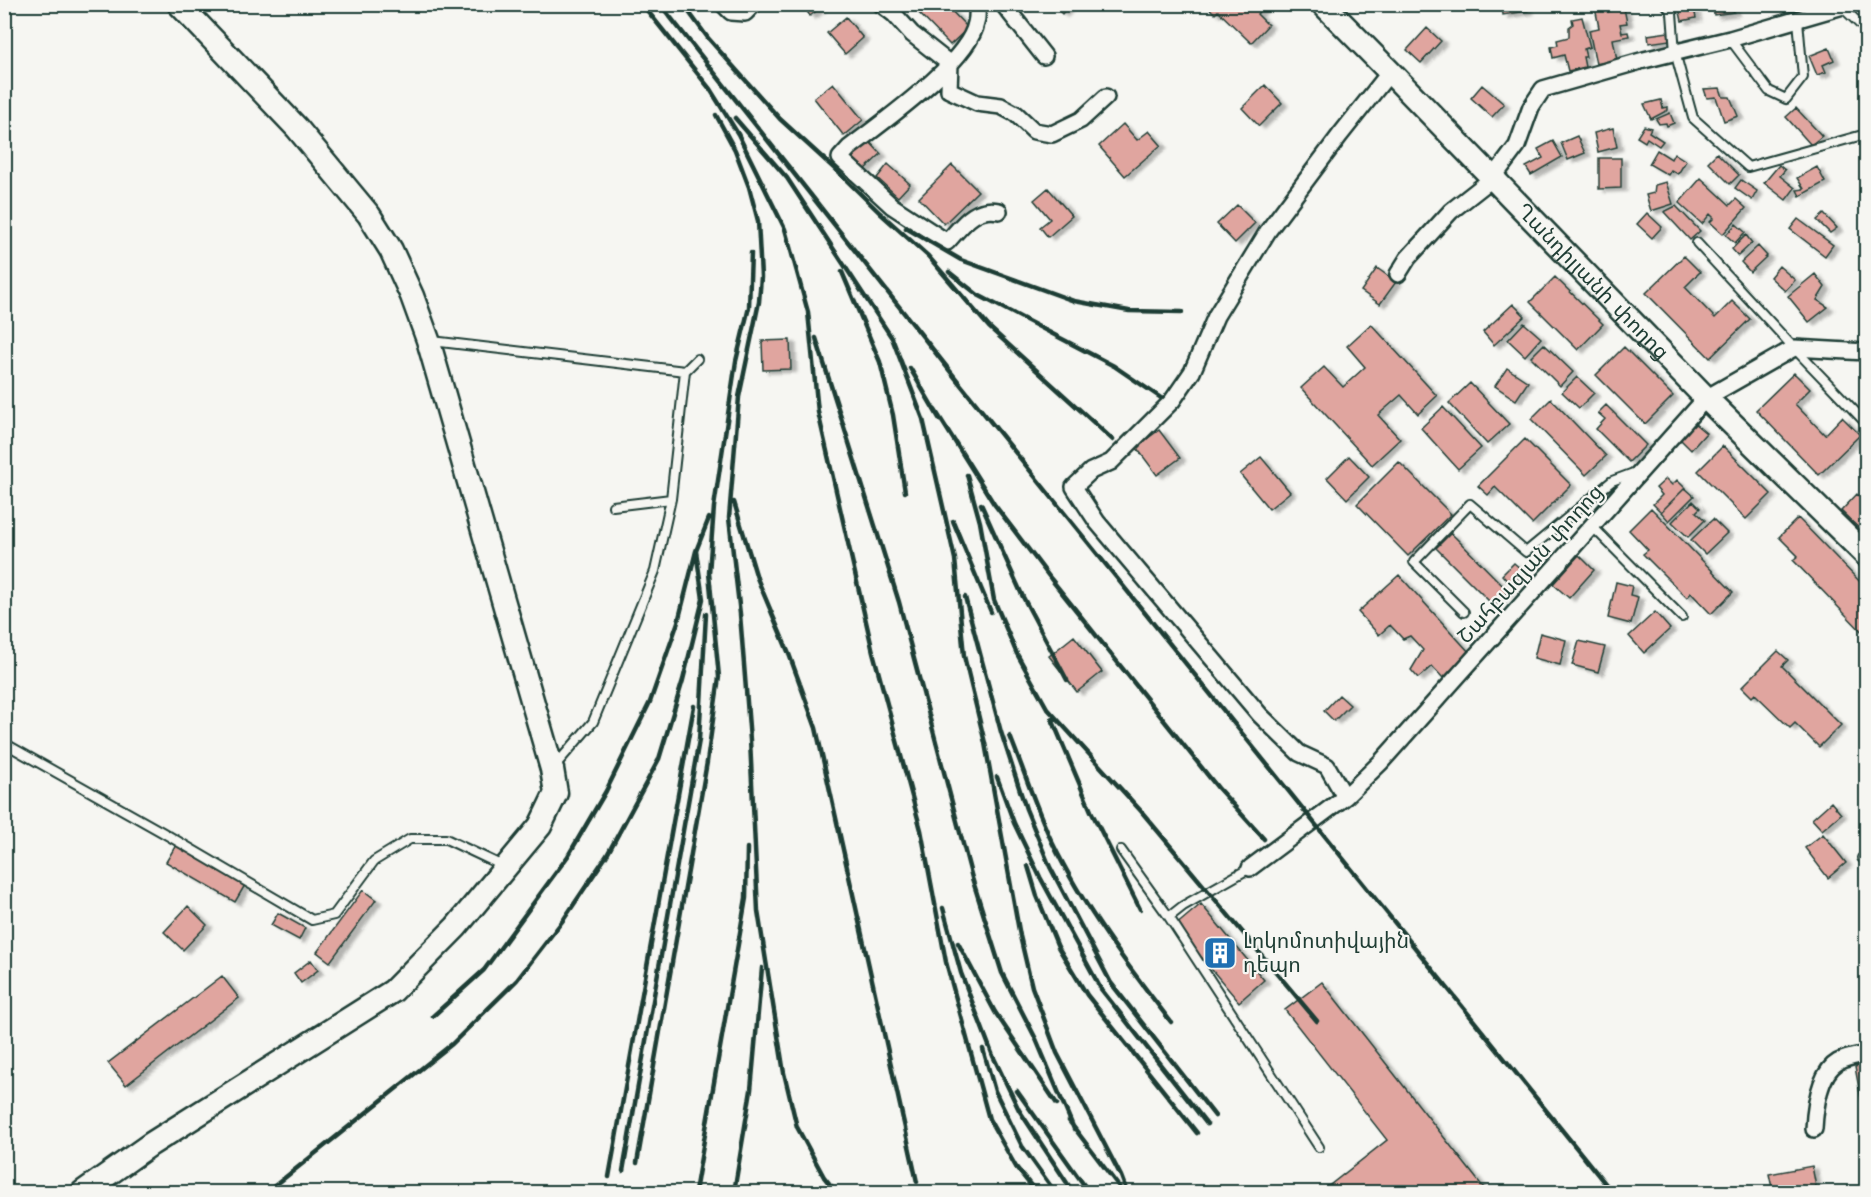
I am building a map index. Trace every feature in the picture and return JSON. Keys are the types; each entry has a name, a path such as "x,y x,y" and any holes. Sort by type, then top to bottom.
{"street":[{"path":"84,1192 151,1144 393,991 456,927 507,868 540,826 556,792 552,769 428,340 412,296 391,250 369,215 297,128 179,4"},
{"path":"723,4 731,12 745,13 754,4"},
{"path":"881,4 894,14 912,34 950,64"},
{"path":"977,4 976,24 964,49 924,89 849,148 840,158 892,206 947,242 971,215 988,209 999,212"},
{"path":"1003,4 1044,56"},
{"name":"Ղանդիլյանի փողոց","path":"1329,5 1390,72 1706,398 1866,555"},
{"path":"1398,274 1408,258 1451,211 1493,178 1516,146 1531,106 1543,89 1846,6"},
{"path":"950,64 949,90 977,104 1001,106 1016,114 1034,131 1052,134 1081,120 1106,97"},
{"path":"1345,797 1327,766 1299,753 1260,716 1097,522 1074,487 1091,471 1111,462 1172,401 1192,372 1216,316 1268,231 1390,72"},
{"path":"1794,348 1866,352"},
{"name":"Շահբազյան փողոց","path":"1250,868 1345,797 1381,762 1706,398 1794,348"},
{"path":"1814,1129 1815,1106 1822,1084 1836,1063 1866,1054"}],"lane":[{"path":"1666,4 1672,13 1675,52 1693,118 1748,167 1866,134"},
{"path":"1846,6 1866,30"},
{"path":"1730,39 1769,91 1786,99 1803,77 1798,20"},
{"path":"1697,243 1866,423"},
{"path":"428,340 685,371"},
{"path":"552,769 592,722 656,571 671,499 685,371 697,359"},
{"path":"1464,612 1414,562 1470,504 1526,552 1612,481 1643,469"},
{"path":"613,506 671,499"},
{"path":"1592,526 1682,617"},
{"path":"4,742 312,920 334,915 374,861 410,839 446,839 507,868"},
{"path":"1121,850 1169,917 1319,1147"},
{"path":"1169,917 1183,906 1250,868"}],"building":[{"path":"802,4 825,4 810,16"},
{"path":"910,4 945,4 968,28 950,45"},
{"path":"1052,4 1070,4 1062,14"},
{"path":"1205,4 1266,4 1257,14 1268,25 1251,43 1218,11 1215,14"},
{"path":"1502,4 1527,4 1528,11 1503,15"},
{"path":"1678,4 1693,4 1696,18 1682,21"},
{"path":"1713,4 1733,4 1734,12 1714,15"},
{"path":"1604,5 1606,12 1624,8 1627,23 1620,24 1622,33 1628,32 1629,36 1613,39 1617,60 1596,64 1589,30 1599,28 1595,7"},
{"path":"846,17 863,38 845,54 827,33"},
{"path":"1582,17 1590,47 1584,49 1585,67 1568,71 1564,55 1553,58 1551,47 1558,45 1557,40 1569,37 1569,27 1573,24 1572,19"},
{"path":"1427,28 1441,41 1421,63 1407,50"},
{"path":"1668,32 1670,40 1649,43 1648,35"},
{"path":"1829,48 1834,60 1823,65 1826,72 1817,75 1809,56"},
{"path":"833,83 863,120 844,136 814,98"},
{"path":"1265,85 1282,103 1259,126 1242,108"},
{"path":"1482,85 1504,104 1492,117 1471,98"},
{"path":"1720,88 1723,97 1730,97 1738,116 1724,121 1716,97 1707,98 1704,89"},
{"path":"1661,100 1663,108 1668,107 1668,110 1651,119 1644,104"},
{"path":"1796,108 1822,136 1811,145 1786,117"},
{"path":"1670,113 1674,123 1667,126 1666,123 1659,124 1656,119"},
{"path":"1123,124 1137,140 1149,131 1161,145 1125,176 1099,146"},
{"path":"1644,126 1651,128 1649,132 1663,141 1659,146 1647,138 1645,142 1637,137"},
{"path":"1613,128 1617,147 1598,152 1594,133"},
{"path":"1577,136 1585,153 1568,160 1561,143"},
{"path":"868,140 881,154 864,170 851,156"},
{"path":"1553,141 1562,157 1531,175 1526,167 1543,158 1538,149"},
{"path":"1657,150 1671,159 1674,153 1686,161 1678,174 1671,170 1668,175 1649,164"},
{"path":"1717,153 1739,175 1730,184 1708,162"},
{"path":"1599,158 1621,158 1621,188 1599,189"},
{"path":"888,164 910,184 898,197 877,178"},
{"path":"952,165 978,191 944,224 919,198"},
{"path":"1779,165 1785,170 1780,176 1795,188 1786,200 1764,183"},
{"path":"1817,167 1825,182 1800,196 1797,190 1804,189 1797,178"},
{"path":"1701,178 1730,205 1736,199 1746,208 1723,234 1710,222 1714,218 1710,214 1702,224 1679,203"},
{"path":"1741,180 1757,191 1752,200 1735,188"},
{"path":"1666,182 1673,204 1651,211 1646,195 1654,193 1655,185"},
{"path":"1048,188 1072,216 1048,237 1040,227 1050,219 1034,200"},
{"path":"1237,205 1255,223 1235,243 1217,224"},
{"path":"1676,206 1700,231 1690,240 1664,212"},
{"path":"1647,213 1662,227 1652,238 1637,224"},
{"path":"1824,214 1837,228 1830,233 1817,220"},
{"path":"1798,219 1833,245 1825,256 1790,229"},
{"path":"1736,224 1745,232 1735,243 1726,235"},
{"path":"1746,235 1752,243 1738,256 1732,249"},
{"path":"1758,246 1767,256 1750,272 1741,262"},
{"path":"1684,256 1700,272 1685,287 1715,318 1732,301 1750,319 1710,358 1646,293"},
{"path":"1779,266 1795,280 1785,291 1770,277"},
{"path":"1377,268 1396,282 1380,304 1361,291"},
{"path":"1815,274 1825,287 1817,300 1828,307 1809,322 1788,296"},
{"path":"1555,277 1603,324 1578,350 1530,302"},
{"path":"1513,304 1525,316 1494,345 1483,332"},
{"path":"1524,323 1541,338 1525,356 1508,340"},
{"path":"1371,324 1437,396 1418,414 1401,395 1378,415 1400,439 1372,465 1301,388 1324,367 1343,387 1365,367 1347,346"},
{"path":"790,340 791,369 763,370 762,341"},
{"path":"1544,344 1573,372 1560,386 1531,357"},
{"path":"1624,347 1673,396 1645,424 1596,375"},
{"path":"1507,368 1528,382 1516,400 1495,386"},
{"path":"1794,373 1810,389 1795,404 1825,435 1842,417 1860,435 1819,475 1756,410"},
{"path":"1577,377 1594,393 1579,408 1562,392"},
{"path":"1470,383 1509,424 1487,444 1449,403"},
{"path":"1551,399 1606,456 1586,475 1531,419"},
{"path":"1606,405 1646,445 1629,462 1596,429 1605,419 1598,413"},
{"path":"1443,407 1481,448 1458,469 1421,428"},
{"path":"1694,423 1706,433 1691,450 1680,439"},
{"path":"1159,430 1180,458 1157,475 1136,447"},
{"path":"1525,439 1571,485 1532,524 1495,487 1488,495 1478,486"},
{"path":"1723,446 1771,494 1746,519 1698,471"},
{"path":"1349,456 1369,477 1347,499 1327,478"},
{"path":"1261,457 1290,492 1269,509 1240,474"},
{"path":"1399,462 1451,514 1408,556 1357,504"},
{"path":"1666,479 1672,485 1677,480 1685,488 1661,512 1653,504 1662,495 1656,488"},
{"path":"1685,488 1694,496 1669,521 1661,512"},
{"path":"1857,494 1864,501 1866,499 1865,534 1841,511"},
{"path":"1693,501 1700,508 1696,512 1705,520 1688,537 1672,522"},
{"path":"1651,508 1733,592 1711,614 1691,593 1687,598 1643,554 1648,550 1629,530"},
{"path":"1798,518 1866,588 1866,636 1793,560 1798,556 1779,537"},
{"path":"1713,519 1727,533 1705,554 1691,540"},
{"path":"1451,533 1508,591 1493,605 1436,548"},
{"path":"1579,555 1594,570 1569,598 1553,584"},
{"path":"1514,563 1522,570 1509,583 1502,575"},
{"path":"1399,575 1470,653 1443,678 1432,666 1418,678 1411,670 1423,650 1410,636 1403,639 1390,625 1379,635 1358,612"},
{"path":"1616,582 1632,586 1630,595 1638,597 1631,624 1608,618"},
{"path":"1655,612 1670,629 1644,653 1629,636"},
{"path":"1540,633 1566,640 1560,665 1534,658"},
{"path":"1074,636 1102,672 1077,692 1049,656"},
{"path":"1579,641 1605,647 1598,672 1572,665"},
{"path":"1778,651 1788,660 1782,666 1841,725 1819,747 1795,723 1790,728 1755,694 1752,697 1742,687"},
{"path":"1339,695 1350,705 1334,721 1324,711"},
{"path":"1831,802 1841,814 1822,830 1812,819"},
{"path":"1823,834 1846,863 1828,878 1805,848"},
{"path":"176,845 245,885 235,902 166,862"},
{"path":"363,890 376,900 330,962 317,952"},
{"name":"Լոկոմոտիվային դեպո","path":"1201,904 1264,980 1239,1002 1175,926"},
{"path":"188,906 207,925 183,950 164,932"},
{"path":"278,913 305,928 299,940 271,925"},
{"path":"311,960 318,970 301,983 294,973"},
{"path":"222,976 239,998 126,1085 108,1063"},
{"path":"1322,982 1487,1192 1321,1192 1387,1140 1285,1010"},
{"path":"1866,1064 1866,1126 1855,1067"},
{"path":"1812,1166 1817,1192 1773,1192 1769,1174"}],"railway":[{"path":"642,4 710,89 738,134 785,229 808,312 818,412 873,652 921,830 946,962 989,1119 1016,1167 1036,1192"},
{"path":"660,4 961,385 1612,1192"},
{"path":"683,4 708,38 780,119 928,256 989,327 1113,440"},
{"path":"716,115 735,150 749,187 758,221 761,277 759,302 739,397 729,518 740,614 750,740 758,911 784,1073 797,1127 824,1177 836,1192"},
{"path":"735,118 787,178 892,338 923,419 955,559 964,656 985,743 1020,936 1032,987 1057,1053 1121,1176 1127,1192"},
{"path":"906,228 961,260 1074,301 1129,311 1182,312"},
{"path":"637,1163 707,762 719,677 709,573 714,507 736,361 749,307 751,253"},
{"path":"842,272 880,362 893,415 905,492"},
{"path":"949,272 978,295 1114,366 1161,398"},
{"path":"816,338 899,602 972,878 1002,973 1036,1039 1074,1129"},
{"path":"910,368 939,418"},
{"path":"935,410 994,504 1051,579 1218,788 1264,839"},
{"path":"967,475 980,522 994,600 1017,654 1047,708 1141,811 1317,1021"},
{"path":"734,502 757,578 789,654 816,728 917,1182"},
{"path":"981,504 1023,597 1067,680"},
{"path":"433,1016 484,970 568,856 606,791 650,702 678,622 696,551 709,518"},
{"path":"953,521 991,612"},
{"path":"267,1192 452,1044 517,980 564,919 607,855 659,759 683,680 703,599 696,551"},
{"path":"965,597 1001,732 1026,809 1050,867 1111,983 1215,1116"},
{"path":"623,1171 699,740 706,614"},
{"path":"609,1177 694,706"},
{"path":"1052,719 1091,811 1140,909"},
{"path":"1010,736 1052,842 1077,890 1138,979 1171,1022"},
{"path":"997,777 1014,823 1040,877 1101,989 1207,1124"},
{"path":"695,1192 746,898 747,848"},
{"path":"1028,866 1037,896 1058,947 1087,995 1197,1133"},
{"path":"943,908 961,973 993,1056 1019,1110 1073,1192"},
{"path":"958,943 995,1012 1057,1104"},
{"path":"734,1192 751,1090 762,968"},
{"path":"983,1049 995,1091 1022,1146 1055,1192"},
{"path":"1017,1091 1089,1192"},
{"path":"1069,1121 1120,1188"}],"place":[{"name":"Լոկոմոտիվային դեպո","path":"1220,953"}]}
